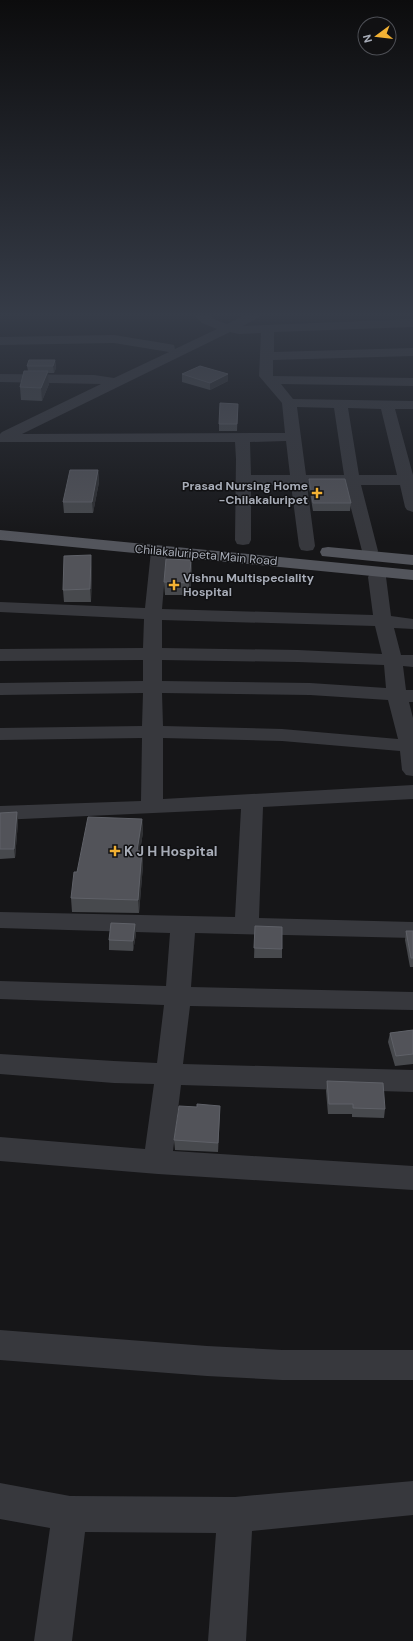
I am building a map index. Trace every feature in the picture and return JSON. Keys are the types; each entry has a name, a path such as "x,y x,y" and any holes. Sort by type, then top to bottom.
{"main road":[{"name":"Chilakaluripeta Main Road","path":"0,523 241,546 413,560"},
{"name":"Chilakaluripeta Main Road","path":"0,535 413,575"}],"street":[{"path":"0,428 82,390"},
{"path":"0,438 103,390"},
{"path":"279,390 286,398 293,437 297,481 307,546"},
{"path":"286,398 413,393"},
{"path":"286,398 340,403 413,405"},
{"path":"340,403 350,458 352,480 370,551"},
{"path":"387,404 410,480 413,507"},
{"path":"242,437 244,480 243,540"},
{"path":"0,438 293,437"},
{"path":"244,480 410,480"},
{"path":"152,808 154,614 159,551"},
{"path":"378,577 384,621 393,661 405,696 412,746 413,770"},
{"path":"0,607 154,614 384,621 413,624"},
{"path":"0,655 153,654 298,656 413,661"},
{"path":"0,689 153,687 270,688 405,696"},
{"path":"0,734 153,732 282,734 412,746"},
{"path":"0,813 152,808 413,792"},
{"path":"247,926 252,801"},
{"path":"0,920 413,930"},
{"path":"158,1162 178,996 183,925"},
{"path":"0,990 178,996 413,1001"},
{"path":"0,1064 169,1074 413,1081"},
{"path":"0,1149 158,1162 413,1178"},
{"path":"0,1345 208,1361 282,1365 413,1365"},
{"path":"0,1501 70,1514 235,1515 413,1498"},
{"path":"53,1641 70,1514"},
{"path":"227,1641 235,1515"}],"building":[{"path":"220,403 238,404 237,424 219,424"},
{"path":"70,470 98,470 92,502 63,502"},
{"path":"309,479 345,479 351,503 313,503"},
{"path":"91,555 90,589 63,590 64,556"},
{"path":"166,559 191,560 189,583 164,582"},
{"path":"17,812 14,849 0,849 0,813"},
{"path":"88,817 142,819 137,851 142,851 138,900 71,898 74,872 77,872"},
{"path":"111,923 135,924 133,941 109,940"},
{"path":"255,926 282,927 282,949 254,948"},
{"path":"406,931 413,931 413,958 411,958"},
{"path":"413,1030 413,1054 396,1056 390,1033"},
{"path":"327,1081 383,1083 385,1109 353,1108 353,1104 329,1104"},
{"path":"197,1104 220,1106 218,1143 174,1140 179,1106 197,1107"}],"place":[{"name":"Prasad Nursing Home -Chilakaluripet","path":"317,493"},
{"name":"Vishnu Multispeciality Hospital","path":"174,585"},
{"name":"K J H Hospital","path":"115,851"}]}
